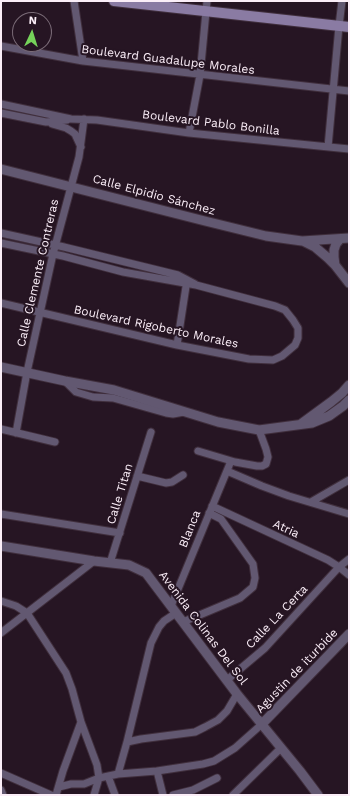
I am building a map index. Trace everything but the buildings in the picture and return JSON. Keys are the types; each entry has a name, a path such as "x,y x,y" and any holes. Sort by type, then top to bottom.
{"main road":[{"path":"114,1 206,6 349,27"}],"street":[{"path":"74,1 83,61"},
{"path":"328,147 338,26 342,1"},
{"path":"189,133 200,75 206,6"},
{"name":"Boulevard Guadalupe Morales","path":"1,46 83,61 349,91"},
{"name":"Boulevard Pablo Bonilla","path":"1,104 71,120"},
{"name":"Boulevard Pablo Bonilla","path":"1,113 46,122 84,119 189,133 349,149"},
{"name":"Calle Clemente Contreras","path":"16,433 27,372 55,244 81,147 84,119"},
{"path":"46,122 72,131 81,147"},
{"name":"Calle Elpidio Sánchez","path":"1,169 266,236 302,241"},
{"path":"1,233 55,244 178,275 187,282"},
{"path":"16,246 17,237"},
{"path":"302,241 345,239"},
{"path":"335,265 334,250 336,244 345,239"},
{"path":"302,241 314,247 335,265 349,283"},
{"path":"1,243 53,254 123,272 187,282"},
{"path":"177,344 187,282"},
{"name":"Boulevard Rigoberto Morales","path":"1,303 177,344 249,359 273,360 290,351 295,345 298,338 298,328 285,310 259,301 187,282"},
{"path":"1,367 114,390 218,422 259,430 312,423 330,416 349,400"},
{"path":"301,424 332,402 349,384"},
{"path":"1,430 55,442"},
{"path":"198,451 230,461 262,466 266,464 268,457 259,430"},
{"name":"Calle Titan","path":"110,563 150,432"},
{"name":"Blanca","path":"174,610 210,509 230,461"},
{"path":"227,471 289,496 349,514"},
{"path":"137,476 166,483 172,482 184,475"},
{"path":"311,502 349,480"},
{"path":"183,622 240,598 253,587 255,578 253,564 221,519 210,509"},
{"name":"Atria","path":"210,509 328,560 349,575"},
{"path":"1,514 120,533"},
{"name":"Avenida Colinas Del Sol","path":"1,546 129,565 146,574 237,694 318,795"},
{"path":"339,567 349,559"},
{"path":"1,633 94,561"},
{"name":"Calle La Certa","path":"227,680 265,648 339,567"},
{"path":"1,601 16,606 27,613 66,673 100,778 94,795"},
{"path":"118,774 129,742 151,643 159,627 174,610"},
{"name":"Agustin de iturbide","path":"262,724 349,634"},
{"path":"129,742 195,732 218,720 227,711 237,694"},
{"path":"56,795 81,722"},
{"path":"59,787 71,784 84,784 100,778 118,774 192,767 214,761 235,748 262,724"},
{"path":"234,795 281,748"},
{"path":"157,771 163,795"},
{"path":"1,773 51,795"},
{"path":"108,776 115,795"},
{"path":"173,795 193,790 217,778"},
{"path":"1,790 3,795"}]}
